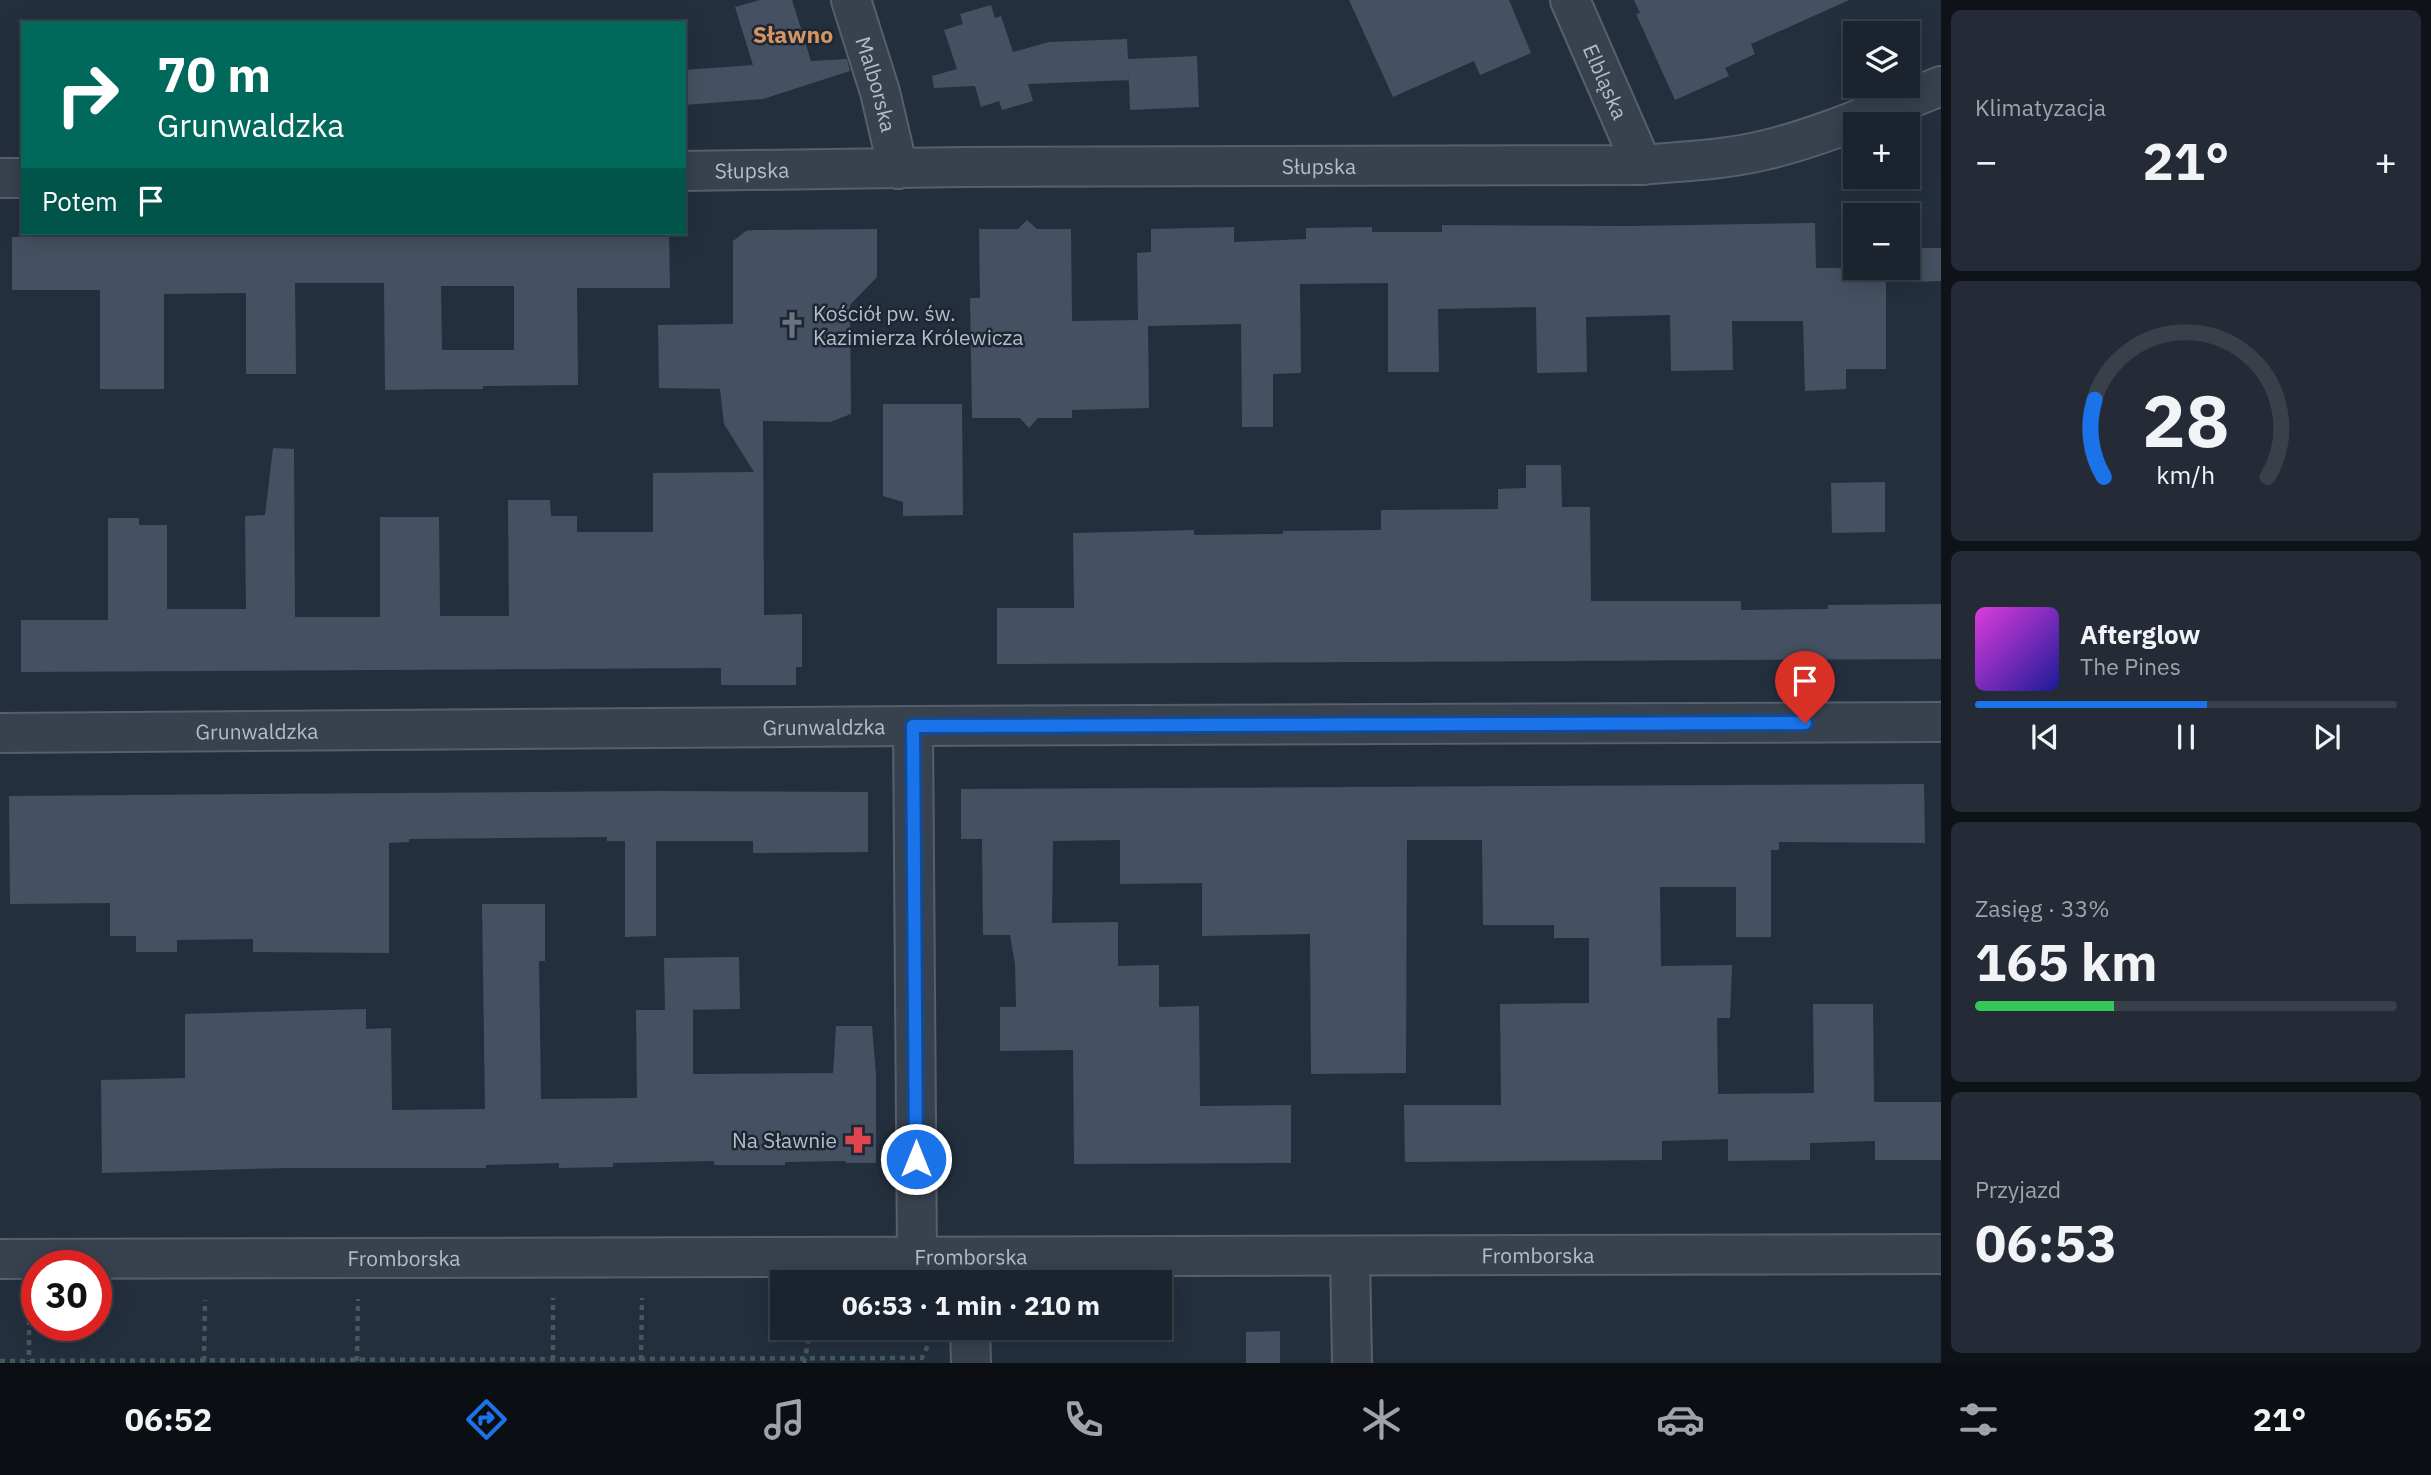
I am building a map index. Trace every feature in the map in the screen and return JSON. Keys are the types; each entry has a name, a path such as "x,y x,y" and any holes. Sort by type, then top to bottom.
{"street":[{"name":"Malborska","path":"851,0 880,92 898,169"},
{"name":"Elbląska","path":"1570,0 1642,165"},
{"name":"Słupska","path":"686,171 1642,165 1704,160 1763,151 1810,138 1941,86"},
{"path":"0,178 21,177"},
{"name":"Grunwaldzka","path":"0,733 1941,722"},
{"path":"913,726 917,1256"},
{"name":"Fromborska","path":"0,1259 917,1256 970,1270 1350,1256 1941,1254"},
{"path":"1350,1256 1352,1363"},
{"path":"971,1340 971,1363"}],"path":[{"path":"553,1297 553,1360"},
{"path":"641,1360 642,1297"},
{"path":"357,1361 358,1298"},
{"path":"204,1361 205,1299"},
{"path":"804,1361 808,1340"},
{"path":"0,1361 922,1361 929,1340"},
{"path":"29,1341 29,1362"}],"building":[{"path":"760,0 792,0 811,61 847,59 850,71 763,99 686,105 686,70 753,65 735,7"},
{"path":"1349,0 1509,0 1531,53 1480,75 1474,61 1393,97"},
{"path":"1634,0 1849,0 1751,44 1755,54 1725,68 1729,76 1675,100 1636,14 1640,13"},
{"path":"991,5 995,18 1001,16 1013,52 1049,42 1127,39 1129,80 1028,84 1033,101 1002,110 999,101 981,107 975,86 934,88 932,76 957,69 944,30 963,24 960,14"},
{"path":"1197,56 1199,107 1130,110 1128,59"},
{"path":"1027,220 1037,229 1071,229 1072,321 1138,320 1137,253 1151,252 1151,229 1234,227 1234,242 1306,239 1306,228 1372,227 1372,232 1442,232 1442,225 1815,223 1816,268 1843,268 1843,280 1886,280 1886,369 1846,369 1846,389 1805,391 1803,321 1732,321 1733,370 1671,371 1670,315 1586,317 1587,372 1537,373 1536,307 1438,309 1439,372 1388,372 1388,283 1300,284 1301,373 1273,374 1273,427 1242,427 1241,324 1148,326 1149,408 1072,410 1072,418 1038,418 1029,428 1020,418 972,418 970,298 980,298 979,229 1018,229"},
{"path":"877,229 877,277 850,305 851,414 830,422 763,421 764,615 802,614 802,667 796,667 796,685 721,685 721,668 21,672 21,620 108,620 108,518 139,518 139,525 167,525 167,609 246,609 245,516 265,515 273,448 294,449 295,617 380,617 380,517 439,517 440,616 509,616 508,500 550,500 551,516 577,516 577,532 653,532 653,473 754,472 724,424 720,389 659,388 658,325 733,324 733,241 746,231 752,230"},
{"path":"669,235 670,288 577,288 578,385 385,390 384,283 295,283 296,374 246,374 246,293 164,294 164,389 100,389 100,290 12,290 12,237","holes":["441,286 514,286 514,350 442,350"]},
{"path":"1920,248 1941,248 1941,281 1908,282 1920,280"},
{"path":"883,404 962,404 963,515 903,516 903,502 883,496"},
{"path":"1526,465 1561,465 1562,507 1590,507 1591,601 1741,601 1741,610 1828,609 1828,605 1941,604 1941,659 997,664 997,608 1074,608 1073,533 1194,530 1194,535 1381,530 1381,510 1498,509 1498,489 1526,488"},
{"path":"1885,482 1885,532 1832,533 1831,483"},
{"path":"1924,784 1925,843 1779,842 1779,850 1771,850 1771,937 1736,937 1736,887 1660,887 1661,966 1732,965 1730,1018 1717,1018 1718,1094 1814,1093 1813,1004 1873,1004 1874,1102 1941,1102 1941,1160 1875,1160 1875,1141 1810,1143 1810,1160 1728,1161 1728,1139 1662,1141 1662,1160 1405,1162 1404,1105 1501,1105 1500,1004 1589,1003 1589,938 1554,938 1554,925 1483,925 1482,840 1407,840 1406,1073 1311,1074 1310,934 1202,936 1202,883 1120,884 1120,840 1053,841 1052,923 1118,922 1118,966 1159,965 1159,1007 1199,1006 1200,1106 1291,1105 1291,1163 1074,1164 1073,1050 1000,1051 1000,1007 1016,1007 1015,964 1010,935 983,935 982,839 961,839 961,789"},
{"path":"868,792 868,852 753,853 753,841 656,841 656,936 625,937 625,841 607,841 607,837 409,839 409,842 389,843 389,953 253,952 253,939 177,940 177,952 136,952 136,936 110,936 110,903 10,904 9,796"},
{"path":"482,904 545,904 545,961 539,961 541,1099 637,1098 636,1010 665,1010 664,958 739,957 740,1009 680,1010 693,1010 693,1074 833,1073 836,1026 872,1026 876,1074 876,1163 845,1161 785,1162 785,1165 714,1165 714,1161 613,1163 613,1167 559,1168 559,1163 486,1165 486,1168 286,1168 102,1173 101,1080 185,1078 185,1014 366,1009 366,1029 391,1028 392,1110 485,1109"},
{"path":"1280,1331 1280,1363 1246,1363 1246,1332"}],"place":[{"name":"Kościół pw. św. Kazimierza Królewicza","path":"792,325"},
{"name":"Na Sławnie","path":"858,1140"}],"district":[{"name":"Sławno","path":"793,34"}],"route":[{"path":"916,1159 913,726 1805,723"}]}
